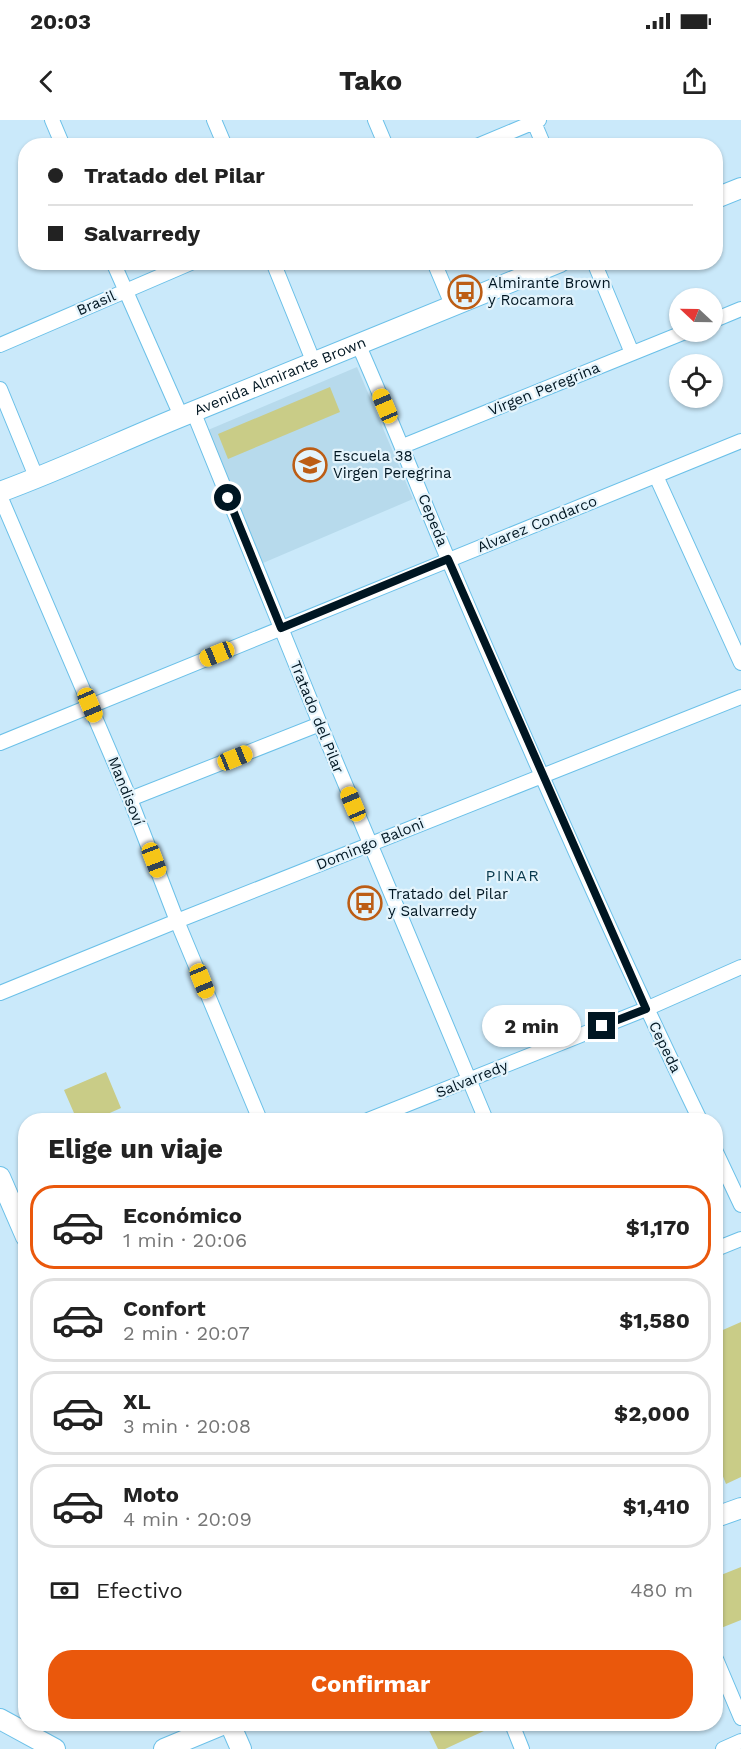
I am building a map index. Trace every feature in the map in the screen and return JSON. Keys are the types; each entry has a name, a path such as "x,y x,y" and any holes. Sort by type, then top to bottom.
{"main road":[{"path":"723,195 741,188"},
{"name":"Avenida Almirante Brown","path":"0,494 187,414 359,346 541,270"},
{"path":"0,1177 18,1219"},
{"path":"723,1514 741,1508"},
{"path":"0,1719 18,1729"},
{"path":"22,1731 55,1749"},
{"path":"164,1749 207,1731"},
{"path":"233,1731 241,1749"}],"street":[{"path":"52,120 60,138"},
{"path":"214,120 222,138"},
{"path":"375,120 383,138"},
{"path":"496,138 535,121 541,138"},
{"name":"Tratado del Pilar","path":"117,270 187,414 281,628 483,1113"},
{"name":"Brasil","path":"0,345 174,270"},
{"path":"276,270 314,363"},
{"path":"437,270 453,307"},
{"path":"597,270 632,353"},
{"path":"723,316 741,309"},
{"name":"Virgen Peregrina","path":"403,446 669,338"},
{"name":"Cepeda","path":"359,346 403,446 448,559 543,776 646,1009 697,1113"},
{"path":"0,389 37,478"},
{"name":"Alvarez Condarco","path":"0,743 741,441"},
{"path":"656,476 741,663"},
{"name":"Mandisoví","path":"0,494 130,799 177,921 257,1113"},
{"name":"Domingo Baloni","path":"0,993 741,697"},
{"path":"130,799 320,724"},
{"name":"Salvarredy","path":"386,1113 646,1009 741,968"},
{"path":"723,1167 741,1205"},
{"path":"723,1246 741,1239"},
{"path":"723,1676 741,1718"},
{"path":"515,1731 522,1749"},
{"path":"723,1749 741,1741"}],"shaded area":[{"name":"Escuela 38 Virgen Peregrina","path":"357,367 413,499 263,563 208,430"}],"building":[{"path":"330,387 340,412 228,459 218,434"},
{"path":"106,1072 121,1108 110,1113 74,1113 64,1090"},
{"path":"741,1322 741,1477 726,1484 723,1476 723,1330"},
{"path":"741,1567 741,1620 723,1627 723,1574"},
{"path":"429,1731 484,1731 445,1749 438,1749"}],"place":[{"name":"Almirante Brown y Rocamora","path":"465,292"},
{"name":"Escuela 38 Virgen Peregrina","path":"310,465"},
{"name":"Tratado del Pilar y Salvarredy","path":"365,903"}],"district":[{"name":"PINAR","path":"513,875"}],"route":[{"path":"228,498 281,628 448,559 646,1009 602,1026"}]}
